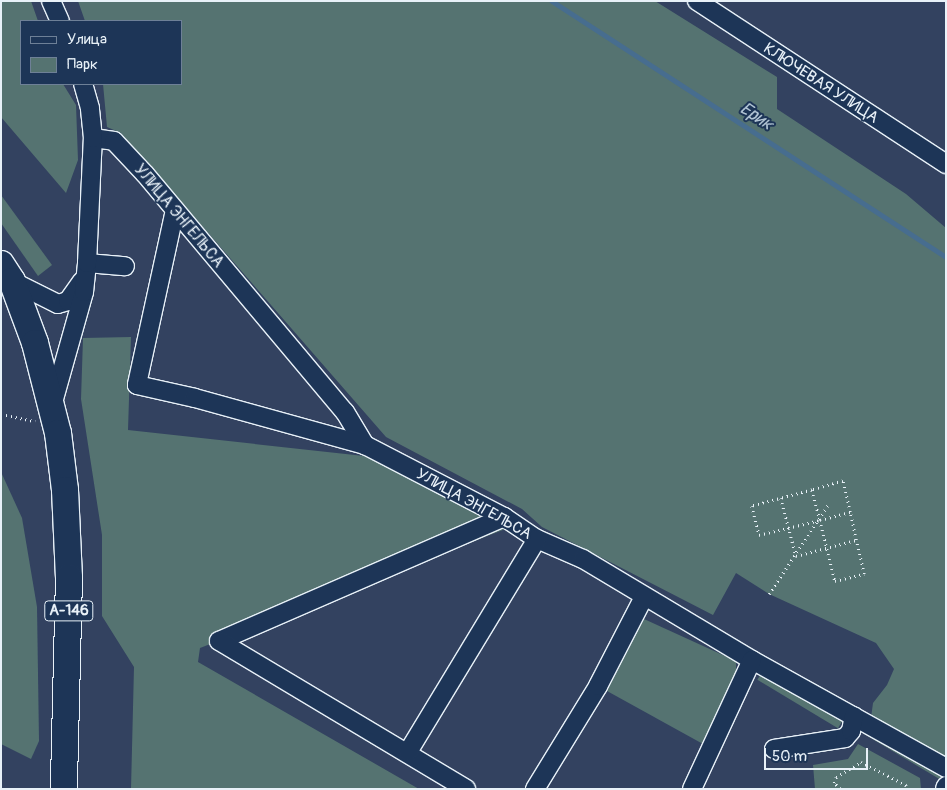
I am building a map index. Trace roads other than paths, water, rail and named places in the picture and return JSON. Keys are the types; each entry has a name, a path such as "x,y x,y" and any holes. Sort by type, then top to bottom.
{"highway":[{"name":"А-146","path":"7,272 35,343 52,406 58,433 65,490 69,578 64,789"}],"street":[{"path":"51,1 60,20"},
{"name":"КЛЮЧЕВАЯ УЛИЦА","path":"697,1 946,164"},
{"path":"52,406 87,267 92,138 90,108 83,85"},
{"name":"УЛИЦА ЭНГЕЛЬСА","path":"92,138 114,141 175,210 345,412 365,445 504,517 537,539 584,560 752,660 946,768"},
{"path":"175,210 137,385 365,445"},
{"path":"87,267 125,266"},
{"path":"7,272 58,304 68,301 87,267"},
{"path":"466,789 408,752 219,641 504,517"},
{"path":"408,752 537,539"},
{"path":"535,789 598,686 644,596"},
{"path":"692,789 752,660"},
{"path":"774,749 845,738 851,731 854,716"}],"waterway":[{"name":"Ерик","path":"552,1 946,257"}]}
